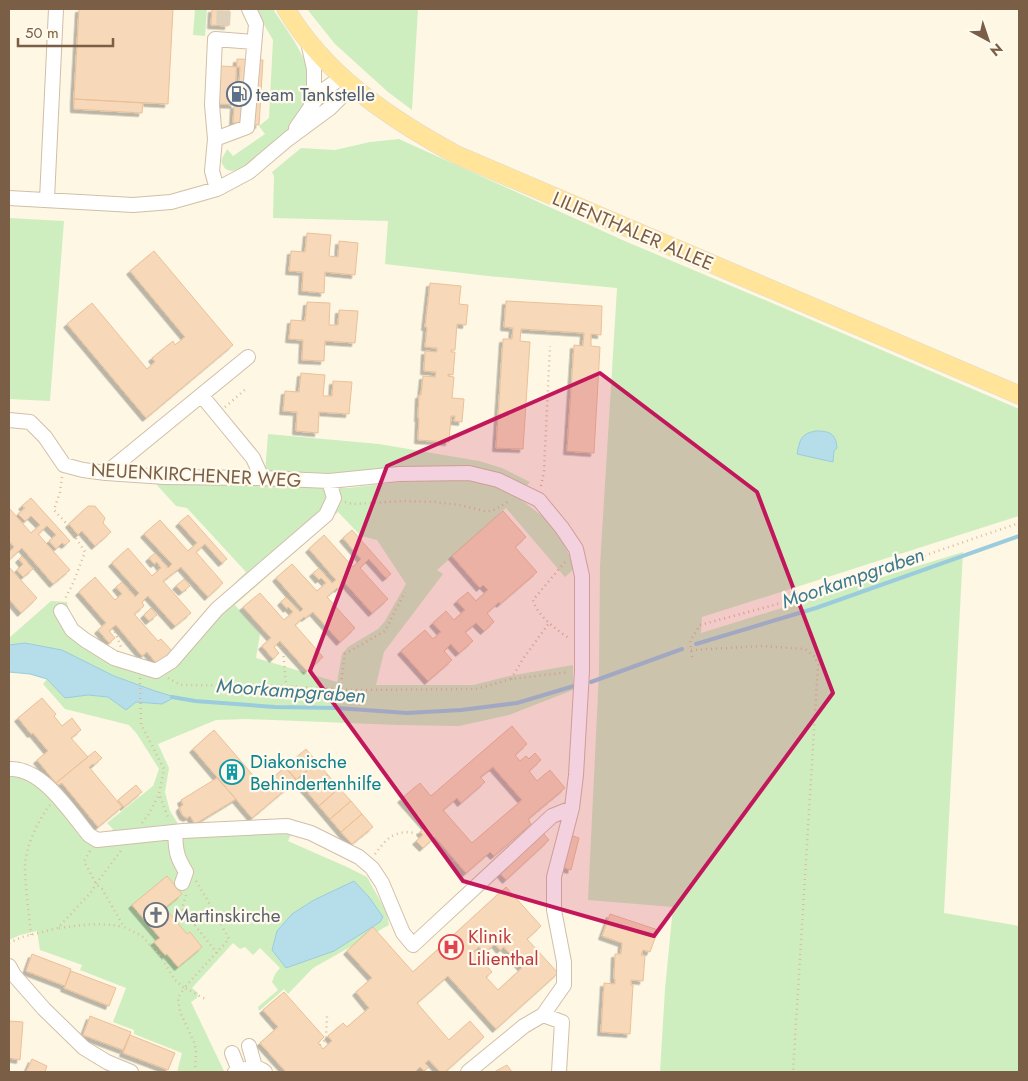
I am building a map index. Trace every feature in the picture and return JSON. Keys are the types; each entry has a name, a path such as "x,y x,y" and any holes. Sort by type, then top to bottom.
{"main road":[{"name":"LILIENTHALER ALLEE","path":"286,9 308,41 347,82 398,122 457,155 1019,396"}],"street":[{"path":"47,199 56,9"},
{"path":"215,139 247,127 256,24 249,9"},
{"path":"222,40 223,26"},
{"path":"217,189 212,171 215,139 212,105 215,39 254,42"},
{"path":"308,41 313,61 314,77 310,108"},
{"path":"9,198 134,205 171,202 217,189 249,172 288,139 330,108 347,82"},
{"path":"288,139 322,92 347,82"},
{"path":"106,473 248,357"},
{"path":"202,396 253,458 262,478"},
{"path":"9,420 30,422 45,438 64,465"},
{"name":"NEUENKIRCHENER WEG","path":"64,465 106,473 165,477 329,481 399,474 469,473 498,480 539,500 576,549 582,576 582,671 576,775 572,808 554,877 554,910 564,962 564,985 543,1015"},
{"name":"NEUENKIRCHENER WEG","path":"329,481 334,498"},
{"path":"61,611 72,630 85,640 114,658 156,671 172,661 217,609 326,515 334,498"},
{"path":"9,769 15,768 30,773 44,782 89,835 97,840 176,832 287,826 311,833 359,857 367,864 382,883 403,933 413,945 457,902 552,816 572,808"},
{"path":"176,832 176,848 184,877"},
{"path":"9,966 14,975 44,1009 84,1048 107,1062 131,1072"},
{"path":"468,1072 524,1026 543,1015 562,1022 559,1072"},
{"path":"232,1053 237,1072 260,1070 249,1046"}],"path":[{"path":"539,500 544,471 550,346"},
{"path":"217,414 247,388"},
{"path":"61,611 64,599 74,581 85,552 67,524 54,510 60,492 64,465"},
{"path":"334,498 353,504 403,501 435,502 492,511 506,503 520,491"},
{"path":"692,657 690,641 700,625 807,596 1019,523"},
{"path":"576,549 533,600 535,607 549,623 582,648"},
{"path":"340,689 345,654 385,630 405,592"},
{"path":"511,679 549,623"},
{"path":"113,627 127,661"},
{"path":"278,643 283,649 286,686"},
{"path":"691,650 763,646 805,649 815,657 818,665 793,1072"},
{"path":"156,671 182,685 286,686 352,690 476,689 511,679 582,671"},
{"path":"58,928 92,891 148,814 159,794 164,769 141,724 140,681"},
{"path":"159,794 166,816 176,832"},
{"path":"31,935 25,864 28,847 46,810 57,796"},
{"path":"367,864 389,838 399,833 408,832 419,835"},
{"path":"97,840 84,861 96,884 102,889 124,927"},
{"path":"195,1072 196,1051 194,1042 180,1012 178,998 184,988 217,953 228,939 196,880 184,877 186,896 182,910 217,953"},
{"path":"194,924 203,916 215,913"},
{"path":"9,943 22,937 58,928 92,924 109,924 124,927 142,936 160,956 175,980 184,988 190,989 207,999"},
{"path":"320,1045 326,1039 327,1015"}],"highlighted area":[{"path":"600,373 757,492 833,693 654,936 463,881 310,671 387,466"}],"green space":[{"path":"195,9 207,9 205,36 193,35"},
{"path":"255,9 273,9 298,48 307,70 306,98 297,119 281,138 239,169 231,171 223,166 222,162 227,149 233,156 265,134 259,126 269,118 273,40"},
{"path":"307,9 418,9 412,110 388,92 335,44"},
{"path":"399,139 627,242 1019,409 1019,516 702,617 701,633 963,552 944,913 1019,926 1019,1072 660,1072 665,989 673,907 588,900 599,673 600,566 617,288 385,264 388,221 273,218 274,176 272,172 301,148 335,150 370,142"},
{"path":"9,218 64,221 50,401 9,399"},
{"path":"268,434 379,444 479,461 502,468 530,482 524,488 472,469 386,468 309,475 265,473"},
{"path":"467,480 493,486 519,498 546,519 565,546 575,568 565,577 506,508 437,570 443,574 384,652 376,685 473,685 509,676 573,665 573,690 509,715 459,726 246,719 216,720 158,744 169,768 165,792 170,811 180,827 292,832 288,841 367,877 387,913 389,925 313,968 288,994 284,989 259,1011 258,1007 278,990 272,982 280,968 260,948 253,955 245,947 240,949 233,943 192,988 198,993 197,998 191,1002 224,1071 177,1072 182,1053 134,1034 134,1030 113,1022 126,988 80,970 82,965 40,950 37,931 9,940 9,775 19,775 35,782 98,846 113,829 107,823 153,786 159,769 137,734 129,725 65,709 43,684 47,679 30,674 9,672 9,638 51,601 67,602 71,621 77,629 97,643 155,667 168,659 203,614 246,572 187,508 176,506 156,484 222,482 348,488 400,482","holes":["338,512 361,536 377,540 406,584 385,621 378,629 348,647 342,654 337,682 256,658 260,634 235,605"]}],"water":[{"path":"816,431 828,432 835,439 837,448 834,451 833,462 797,454 802,438"},
{"path":"25,643 62,650 114,676 175,697 162,704 136,702 126,710 108,697 88,695 65,698 47,679 30,674 9,672 9,645"},
{"path":"354,881 369,897 383,917 380,922 334,951 286,968 272,950 277,931 292,914 314,900"}],"building":[{"path":"79,9 173,9 168,104 74,99"},
{"path":"212,9 229,9 228,26 211,25"},
{"path":"237,59 263,60 259,125 233,123"},
{"path":"220,66 240,67 238,105 217,104"},
{"path":"74,99 143,103 142,113 74,109"},
{"path":"307,233 331,235 329,256 338,257 339,241 358,243 355,275 325,272 324,293 302,291 303,272 289,271 291,251 305,252"},
{"path":"154,251 233,345 146,418 67,324 92,303 147,369 155,362 152,358 173,341 175,345 185,337 130,271"},
{"path":"430,283 461,286 459,304 468,305 466,325 457,324 455,350 451,350 451,352 455,352 453,375 448,374 448,376 454,377 452,398 464,399 462,422 454,421 455,416 451,416 449,442 418,440 419,395 421,395 423,376 435,377 436,372 424,371 425,351 437,352 437,348 425,347 427,327 425,327"},
{"path":"506,301 602,306 601,335 591,334 591,346 600,347 594,453 567,451 574,345 583,346 584,333 521,329 520,341 530,342 523,449 496,448 503,339 512,339 513,328 504,327"},
{"path":"307,302 330,303 329,325 338,325 339,310 358,311 355,343 325,341 324,361 302,360 303,340 289,339 291,320 305,321"},
{"path":"301,373 325,375 323,396 332,396 333,381 352,382 349,414 319,412 318,433 296,431 297,412 283,411 285,391 299,392"},
{"path":"31,498 70,541 65,545 62,543 56,549 49,541 56,535 47,526 38,534 70,570 53,584 22,548 9,560 9,552 14,547 9,541 9,508 31,533 40,525 31,516 25,521 18,514 25,508 22,506"},
{"path":"88,506 95,506 105,518 103,523 111,532 95,546 82,531 78,535 69,524"},
{"path":"503,511 526,537 515,547 537,572 487,613 494,622 484,631 476,623 465,632 473,641 459,653 451,644 444,651 452,660 428,681 401,651 425,630 433,639 441,632 433,623 446,611 454,620 465,610 457,601 468,592 476,601 488,590 483,585 480,588 452,556"},
{"path":"188,515 227,559 222,563 205,544 196,552 223,583 208,597 181,567 163,581 191,613 175,626 148,596 142,602 144,606 134,614 158,641 161,639 172,651 157,664 147,652 142,656 116,625 109,631 115,638 109,643 98,630 106,623 79,592 95,577 115,600 122,594 116,587 122,582 135,597 139,593 112,563 128,548 152,576 161,568 157,562 154,564 149,558 155,553 168,568 172,564 144,534 160,520 188,551 197,543 179,523"},
{"path":"352,530 391,574 386,578 369,559 360,568 388,599 372,613 345,583 327,597 355,628 340,642 313,612 295,625 323,657 307,671 280,641 274,647 279,653 273,659 262,646 271,638 243,607 260,593 284,620 293,612 288,607 287,609 281,602 286,597 300,612 303,609 276,578 292,564 317,591 326,583 321,578 319,580 313,573 319,568 332,583 336,580 309,549 324,535 353,567 361,559 343,538"},
{"path":"22,556 33,569 23,577 17,570 23,564 19,559"},
{"path":"9,567 37,598 21,613 9,599"},
{"path":"184,579 190,586 182,592 176,586"},
{"path":"151,608 157,615 149,621 144,615"},
{"path":"42,698 56,714 54,716 62,726 72,718 81,730 71,738 88,757 56,783 37,760 48,751 18,718"},
{"path":"512,726 527,744 515,755 520,761 526,756 529,759 535,753 541,760 529,771 537,781 550,770 565,788 528,819 531,824 494,856 490,852 466,873 435,837 423,848 416,841 423,835 420,832 426,827 401,799 420,783 431,796","holes":["493,767 522,800 472,843 443,810 457,798 461,803 485,782 480,777"]},
{"name":"Diakonische Behindertenhilfe","path":"214,730 263,787 285,767 297,780 252,818 193,749"},
{"path":"306,749 317,762 296,780 285,767"},
{"path":"95,751 102,758 89,767 122,807 98,827 62,783 58,785 56,783"},
{"path":"317,762 328,775 308,793 296,780"},
{"path":"328,775 339,788 319,806 308,793"},
{"path":"217,778 236,799 195,824 190,816 187,818 183,816 180,810 180,807 183,805 181,800"},
{"path":"136,785 142,792 124,807 118,800"},
{"path":"339,788 351,801 330,819 319,806"},
{"path":"351,801 362,814 341,832 330,819"},
{"path":"362,814 373,827 352,844 341,832"},
{"path":"543,833 549,840 506,880 500,873"},
{"path":"570,835 579,838 571,870 562,867"},
{"name":"Martinskirche","path":"167,876 182,894 165,908 187,934 190,932 202,947 178,967 154,942 160,938 132,905"},
{"path":"506,887 541,926 527,939 558,973 496,1029 448,976 417,1003 449,1040 470,1021 484,1037 445,1072 440,1072 429,1060 425,1063 429,1067 424,1071 420,1067 417,1072 286,1072 260,1043 278,1027 263,1010 284,992 324,1037 318,1043 323,1049 332,1041 328,1036 343,1023 347,1027 369,1008 356,992 372,978 347,951 373,927 413,972","holes":["495,944 500,950 504,947 522,968 498,990 486,977 492,972 474,951 479,947 484,953"]},
{"path":"610,914 658,930 650,952 643,950 641,955 645,956 643,981 631,980 631,985 633,985 630,1034 601,1032 604,983 615,984 615,954 621,954 622,943 602,936"},
{"path":"32,954 71,969 65,986 26,971"},
{"path":"71,971 116,988 109,1006 64,988"},
{"path":"90,1016 131,1032 123,1050 83,1035"},
{"path":"9,1021 23,1022 20,1060 9,1058"},
{"path":"130,1035 175,1053 168,1070 123,1053"},
{"path":"32,1059 47,1066 45,1072 26,1072"},
{"path":"507,1065 512,1072 494,1072"}],"waterway":[{"name":"Moorkampgraben","path":"696,644 816,608 1019,536"},
{"name":"Moorkampgraben","path":"591,682 682,649"},
{"name":"Moorkampgraben","path":"172,697 195,701 275,707 337,708 407,713 461,710 517,703 574,686"}],"tunnel":[{"path":"223,25 224,9"}],"place":[{"name":"team Tankstelle","path":"239,94"},
{"name":"Diakonische Behindertenhilfe","path":"232,772"},
{"name":"Martinskirche","path":"156,915"},
{"name":"Klinik Lilienthal","path":"451,947"}]}
